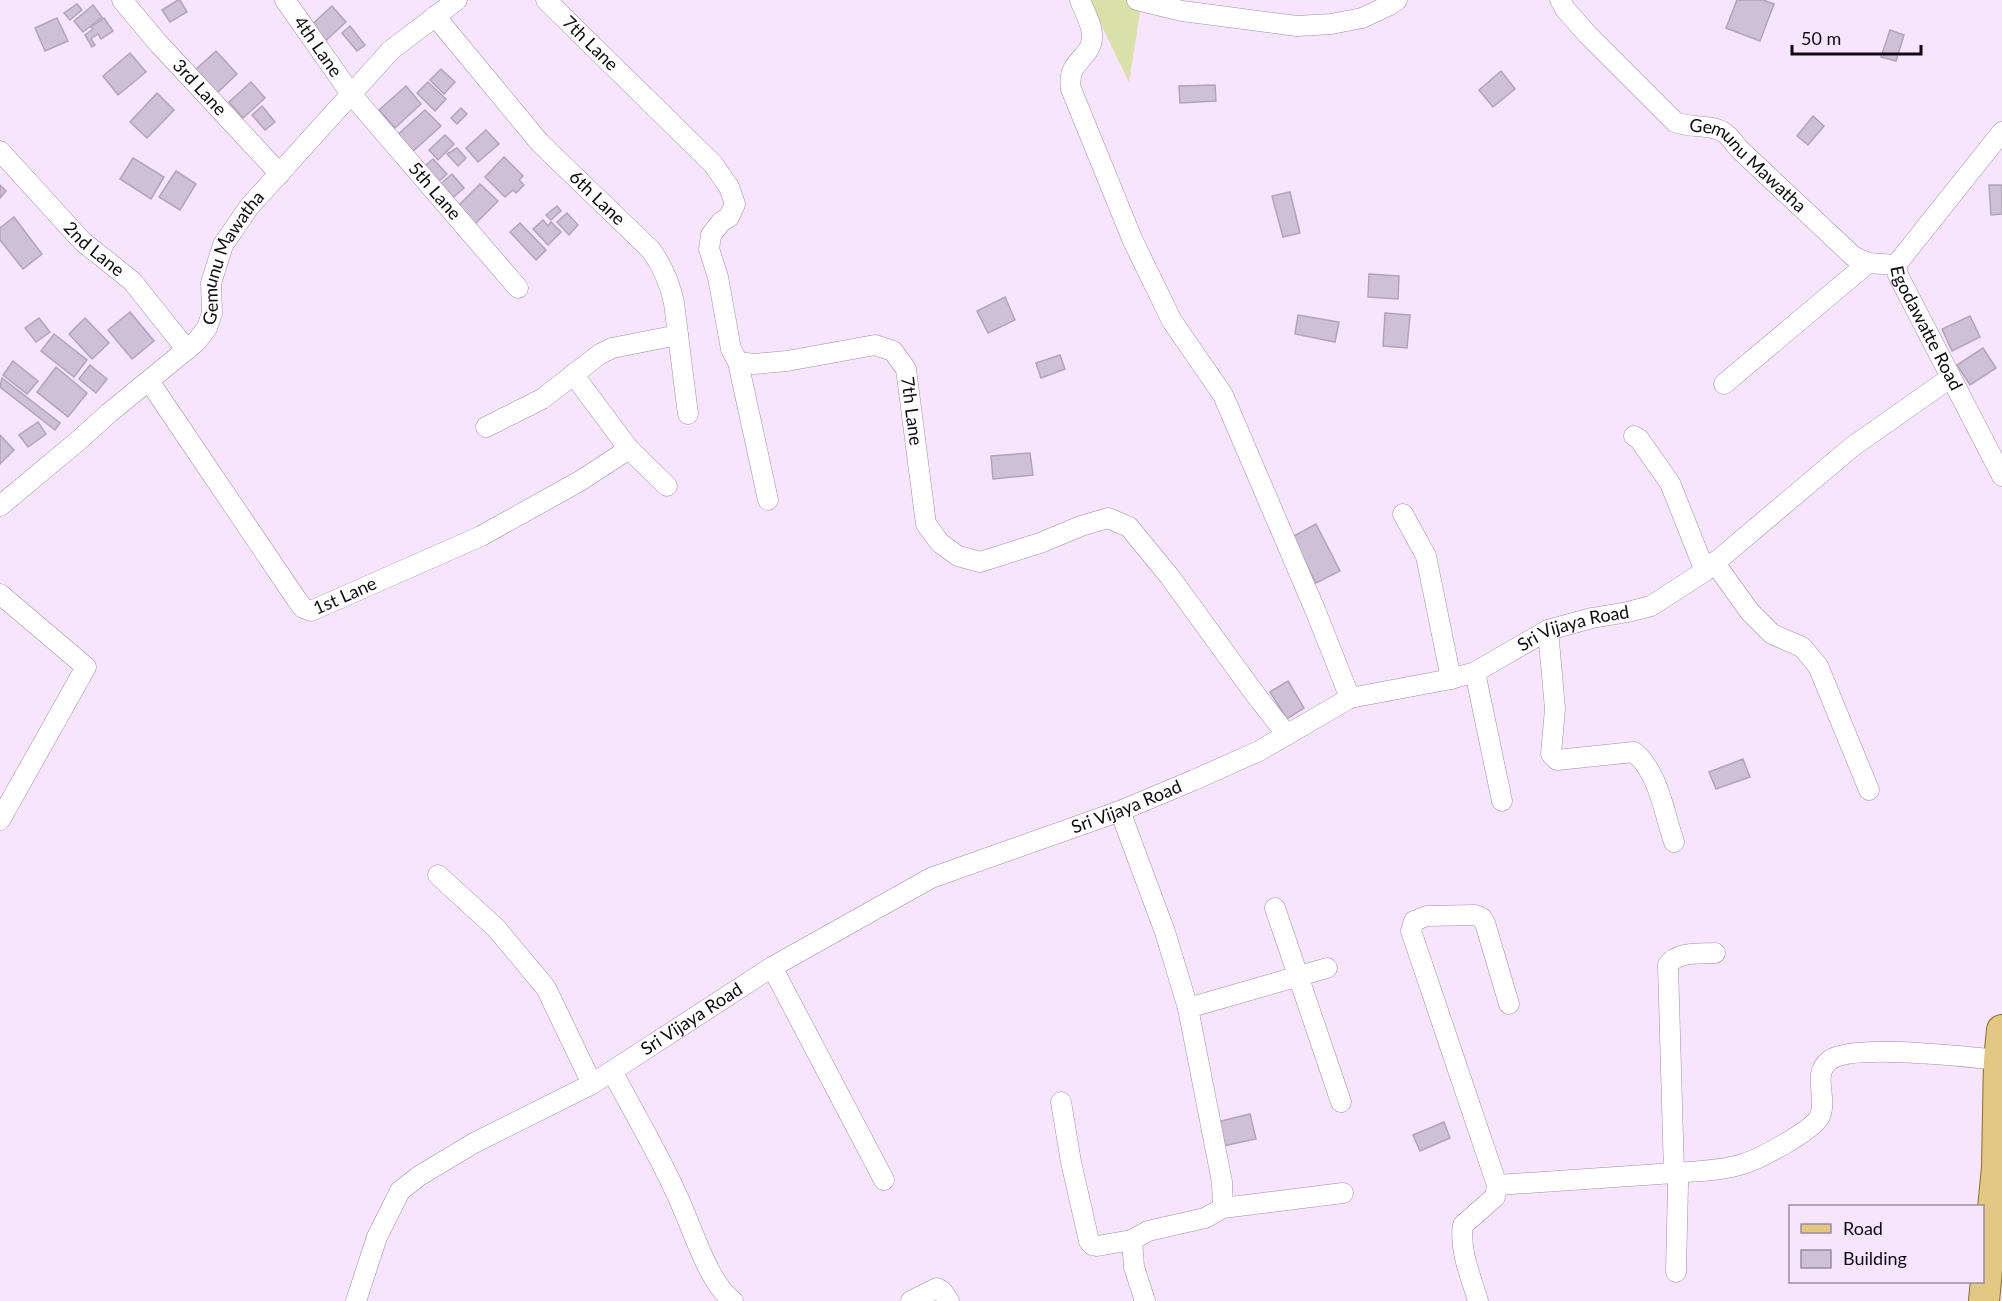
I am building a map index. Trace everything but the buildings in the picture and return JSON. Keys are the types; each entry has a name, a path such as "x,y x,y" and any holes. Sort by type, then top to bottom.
{"main road":[{"path":"1984,1301 2000,1168 1999,1060 2002,1030"}],"street":[{"name":"3rd Lane","path":"122,0 158,43 280,174"},
{"name":"4th Lane","path":"285,0 351,94"},
{"name":"Gemunu Mawatha","path":"0,506 202,335 212,313 211,283 223,245 249,207 392,50 457,0"},
{"name":"7th Lane","path":"546,0 679,129 713,164 729,187 735,204 729,217 721,222 711,235 709,249 718,277 731,349 738,362 754,364 787,361 875,345 893,351 906,369 926,524 940,543 958,556 980,562 1108,518 1130,527 1170,577 1287,735"},
{"path":"1080,0 1093,33 1087,52 1072,70 1069,80 1071,89 1132,242 1172,321 1223,395 1316,612 1350,698"},
{"path":"1137,0 1182,11 1298,26 1331,24 1362,18 1397,0"},
{"name":"Gemunu Mawatha","path":"1566,3 1588,35 1675,122 1684,126 1711,128 1727,135 1853,256 1868,263 1896,265"},
{"name":"6th Lane","path":"435,16 540,142 651,250 660,262 670,287 688,414"},
{"name":"5th Lane","path":"351,94 518,288"},
{"name":"Egodawatte Road","path":"2002,132 1896,265 1898,275 2002,476"},
{"name":"2nd Lane","path":"0,150 82,241 132,281 187,350"},
{"path":"1724,384 1868,263"},
{"path":"486,427 542,399 600,354 612,348 678,335"},
{"path":"738,362 768,500"},
{"path":"573,374 629,449 667,486"},
{"name":"Sri Vijaya Road","path":"356,1301 377,1238 400,1191 419,1176 474,1143 592,1084 772,967 931,878 1120,811 1259,751 1350,698 1475,672 1548,630 1651,606 1710,567 1852,447 1950,378"},
{"name":"1st Lane","path":"149,381 297,600 303,608 311,611 481,536 580,481 629,449"},
{"path":"1634,436 1639,439 1670,483 1710,567 1772,634 1802,647 1818,666 1869,790"},
{"path":"1403,514 1426,556 1451,678"},
{"path":"0,594 86,668 0,820"},
{"path":"1548,630 1555,709 1551,754 1557,760 1634,752 1642,759 1654,778 1674,842"},
{"path":"1475,672 1502,801"},
{"path":"1120,811 1165,932 1188,1008 1222,1182 1223,1208"},
{"path":"438,875 496,928 546,988 592,1084"},
{"path":"1275,908 1341,1102"},
{"path":"1478,1301 1461,1235 1463,1225 1495,1197 1497,1185 1412,931 1414,921 1427,916 1475,915 1482,918 1509,1004"},
{"path":"1676,1272 1678,1184 1674,1173 1668,965 1671,960 1682,955 1716,953"},
{"path":"772,967 884,1180"},
{"path":"1188,1008 1327,968"},
{"path":"1497,1185 1723,1169 1744,1164 1807,1131 1819,1117 1822,1103 1820,1074 1823,1067 1831,1059 1842,1055 1892,1052 1999,1060"},
{"path":"612,1071 676,1192 713,1277 723,1294 733,1301"},
{"path":"1061,1102 1071,1162 1089,1241 1092,1245 1132,1240 1148,1231 1205,1218 1223,1208 1343,1193"},
{"path":"1132,1240 1134,1267 1145,1301"},
{"path":"911,1301 937,1288 949,1301"}],"green space":[{"path":"1089,0 1142,0 1129,82"}]}
